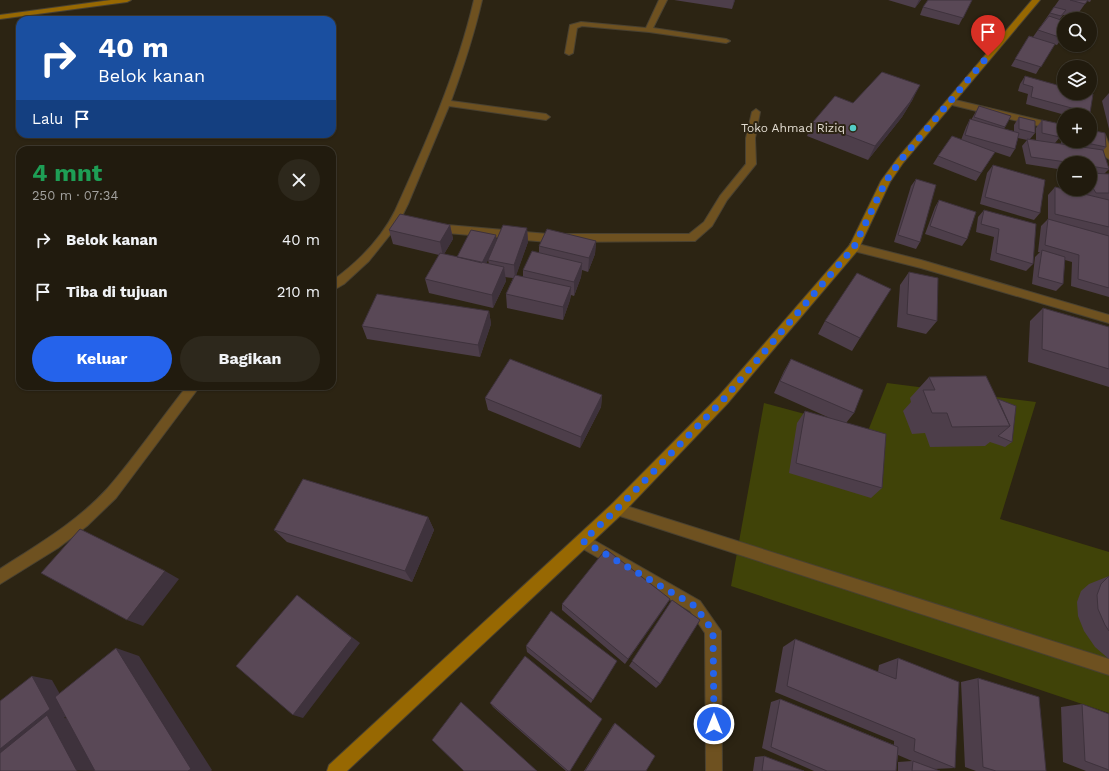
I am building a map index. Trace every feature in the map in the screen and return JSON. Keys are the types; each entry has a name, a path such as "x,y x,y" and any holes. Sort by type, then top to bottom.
{"street":[{"path":"0,17 127,0"},
{"path":"336,284 346,277 397,224 446,103 472,27 478,0"},
{"path":"649,30 663,0"},
{"path":"335,771 617,509 723,400 854,247 886,181 900,161 1036,0"},
{"path":"569,53 573,28 576,25 649,30 726,41"},
{"path":"951,102 1057,127"},
{"path":"446,103 546,117"},
{"path":"424,226 548,238 691,238 708,224 723,198 751,164 749,149 751,126 756,112"},
{"path":"1106,137 1109,156"},
{"path":"854,247 921,264 1109,319"},
{"path":"0,577 53,543 82,521 111,494 191,390"},
{"path":"617,509 1109,667"},
{"path":"583,541 695,606 713,631 714,771"}],"shaded area":[{"path":"887,383 1036,402 1000,519 1109,552 1109,713 731,586 764,403 868,431"}],"building":[{"path":"928,0 972,0 963,18 923,7"},
{"path":"1070,0 1088,0 1085,4"},
{"path":"1054,7 1066,10 1064,12 1057,12 1057,15 1050,13"},
{"path":"1049,16 1057,19 1057,36 1038,30"},
{"path":"1029,36 1055,44 1041,67 1015,59"},
{"path":"882,72 920,85 910,102 875,146 813,122 835,96 853,103"},
{"path":"1025,76 1057,85 1057,100 1092,100 1091,108 1072,108 1031,97 1033,87 1023,84"},
{"path":"979,106 1011,116 1005,127 974,117"},
{"path":"1019,117 1035,121 1035,133 1019,129"},
{"path":"970,119 1019,133 1015,149 965,135"},
{"path":"1042,120 1057,123 1057,136 1042,133"},
{"path":"1097,131 1105,133 1106,147 1097,145"},
{"path":"952,136 995,152 981,173 938,156"},
{"path":"1027,139 1057,143 1057,148 1089,148 1103,150 1109,169 1097,167 1097,156 1057,156 1057,161 1031,157"},
{"path":"993,165 1045,180 1040,213 985,197"},
{"path":"1097,173 1109,174 1109,193 1097,193"},
{"path":"916,179 936,185 920,242 898,235"},
{"path":"1055,187 1057,187 1057,196 1092,196 1109,200 1109,227 1055,214"},
{"path":"939,200 976,212 967,239 930,226"},
{"path":"984,210 1036,224 1033,264 996,253 999,229 981,224"},
{"path":"400,214 450,225 440,242 389,230"},
{"path":"1048,219 1109,236 1109,288 1078,279 1079,255 1045,245"},
{"path":"503,225 527,228 514,265 488,260"},
{"path":"547,229 596,241 589,258 539,246"},
{"path":"471,230 496,235 482,263 457,257"},
{"path":"1042,250 1065,257 1063,284 1038,277"},
{"path":"532,251 582,263 574,282 523,270"},
{"path":"440,253 504,267 492,295 425,279"},
{"path":"909,272 938,278 937,321 907,314"},
{"path":"857,273 891,289 860,338 825,321"},
{"path":"515,275 571,287 563,307 506,294"},
{"path":"377,294 489,311 478,345 362,326"},
{"path":"1043,308 1109,327 1109,369 1042,349"},
{"path":"510,359 602,395 581,437 485,398"},
{"path":"791,359 863,390 854,413 780,381"},
{"path":"986,376 1010,426 952,427 947,413 932,413 923,390 935,390 929,377"},
{"path":"998,399 1016,406 1012,442 998,436 1010,426"},
{"path":"805,411 886,434 882,488 796,463"},
{"path":"303,479 428,517 405,571 274,530"},
{"path":"80,529 165,571 127,620 41,573"},
{"path":"606,549 670,599 628,659 562,604"},
{"path":"1109,576 1109,631 1098,609 1097,595 1101,584"},
{"path":"297,595 352,638 293,715 236,666"},
{"path":"672,600 700,620 660,684 632,661"},
{"path":"551,611 617,661 593,700 526,646"},
{"path":"795,639 896,679 898,658 959,682 955,768 914,751 915,739 787,686"},
{"path":"116,648 191,769 188,771 95,771 55,697"},
{"path":"525,656 602,719 570,771 568,771 490,703"},
{"path":"32,676 50,709 0,749 0,701"},
{"path":"978,678 1039,697 1046,771 996,771 983,767"},
{"path":"780,699 898,747 896,771 827,771 771,747"},
{"path":"461,702 537,771 464,771 432,740"},
{"path":"1082,704 1109,714 1109,770 1085,761"},
{"path":"47,715 77,771 0,771 0,753"},
{"path":"615,723 655,756 646,771 585,771"},
{"path":"764,756 804,771 762,771"},
{"path":"913,761 940,771 912,771"}],"place":[{"name":"Toko Ahmad Riziq","path":"853,128"}],"route":[{"path":"714,724 713,631 695,606 583,541 617,509 723,400 854,247 886,181 900,161 988,56"}]}
